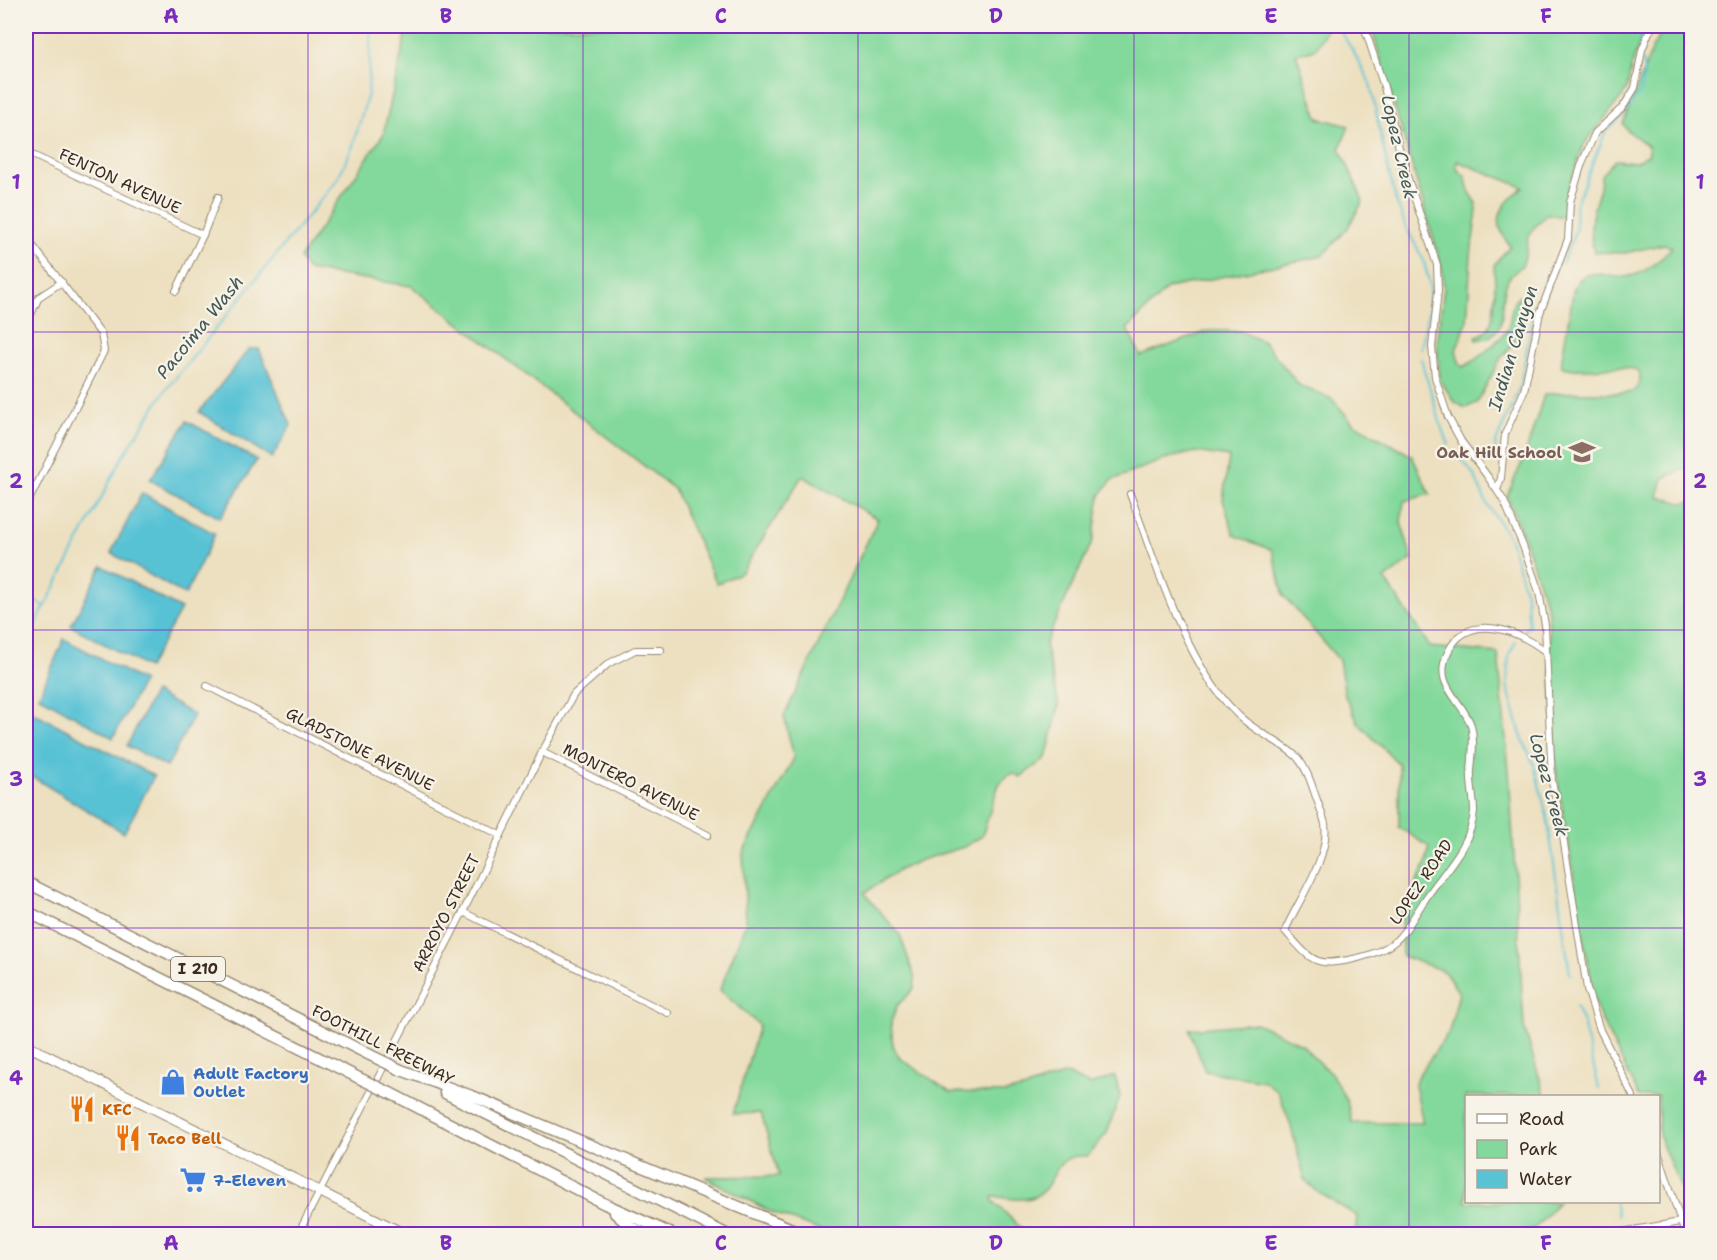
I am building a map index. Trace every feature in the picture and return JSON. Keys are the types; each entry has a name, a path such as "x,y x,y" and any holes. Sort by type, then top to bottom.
{"highway":[{"name":"FOOTHILL FREEWAY","path":"26,882 726,1234"},
{"name":"I 210","path":"26,911 605,1204 672,1234"},
{"path":"401,1070 477,1098 804,1234"},
{"path":"605,1204 631,1227 645,1234"}],"main road":[{"path":"26,1045 405,1234"}],"street":[{"path":"1364,26 1384,87 1403,164 1437,265 1438,290 1432,357 1438,387 1448,417 1461,441 1497,490 1523,546 1539,592 1545,625 1552,782 1560,818 1587,989 1600,1030 1632,1095"},
{"path":"1497,490 1501,478 1504,440 1524,391 1540,314 1568,239 1570,202 1582,163 1595,133 1623,107 1635,88 1642,50 1654,26"},
{"name":"FENTON AVENUE","path":"26,152 202,235"},
{"path":"176,291 218,197"},
{"path":"26,237 101,334 104,351 26,506"},
{"path":"26,325 39,297 62,282"},
{"name":"LOPEZ ROAD","path":"1130,494 1175,611 1194,654 1212,683 1236,714 1296,756 1309,777 1324,823 1325,841 1309,882 1285,931 1314,961 1343,961 1374,954 1394,944 1405,933 1428,895 1455,860 1473,823 1472,731 1444,680 1444,661 1449,649 1456,640 1472,629 1491,627 1530,640 1546,652"},
{"name":"ARROYO STREET","path":"298,1234 542,752 574,694 608,664 635,650 661,650"},
{"name":"GLADSTONE AVENUE","path":"207,686 500,835"},
{"name":"MONTERO AVENUE","path":"542,752 708,836"},
{"path":"463,912 668,1013"},
{"path":"1660,1155 1685,1234"},
{"path":"1610,1234 1692,1220"}],"green space":[{"path":"408,26 1328,26 1316,49 1296,54 1318,118 1349,126 1340,148 1363,201 1347,229 1322,256 1168,288 1127,329 1141,356 1208,331 1240,331 1264,342 1300,386 1332,399 1353,423 1412,456 1430,494 1404,501 1401,522 1412,559 1385,579 1430,647 1498,653 1509,771 1524,1027 1545,1095 1465,1095 1465,1203 1557,1203 1538,1225 1525,1234 1355,1234 1357,1216 1319,1193 1305,1180 1290,1123 1278,1092 1264,1081 1205,1071 1189,1029 1256,1023 1302,1044 1331,1073 1347,1101 1352,1123 1423,1123 1415,1085 1417,1077 1449,1032 1459,993 1441,970 1402,956 1402,913 1426,863 1429,847 1399,827 1399,764 1359,724 1345,696 1339,660 1284,596 1272,550 1234,535 1223,500 1229,457 1196,452 1168,458 1112,480 1100,495 1093,540 1045,644 1059,706 1046,758 1020,777 1014,773 999,784 982,836 964,847 921,860 901,869 864,893 900,935 915,978 914,989 897,1006 891,1022 893,1047 900,1058 950,1092 1005,1093 1066,1074 1090,1085 1115,1076 1120,1096 1107,1133 1088,1156 1076,1156 1061,1164 1048,1185 1036,1196 1020,1199 994,1196 992,1200 1023,1230 1037,1234 829,1234 773,1213 705,1177 779,1176 761,1113 733,1114 759,1025 720,990 746,922 743,853 794,758 784,716 878,519 802,476 742,572 717,584 674,489 411,286 307,270 300,258 383,135"},
{"path":"1371,26 1645,26 1631,68 1627,90 1583,146 1569,187 1564,217 1547,214 1532,230 1523,263 1509,278 1505,289 1500,325 1496,332 1477,340 1476,336 1488,329 1493,315 1494,265 1510,246 1500,228 1500,214 1508,201 1523,187 1457,161 1456,168 1465,176 1477,210 1471,254 1467,322 1456,350 1463,367 1487,351 1504,335 1509,326 1514,302 1520,296 1519,329 1513,344 1501,358 1477,403 1465,408 1455,402 1440,381 1437,340 1444,288 1442,268"},
{"path":"1667,26 1691,26 1691,469 1687,468 1663,478 1658,496 1681,503 1692,502 1692,640 1687,647 1692,651 1692,769 1687,776 1692,789 1691,1208 1660,1139 1660,1095 1639,1095 1594,1000 1556,770 1548,610 1507,496 1524,458 1544,395 1633,392 1640,382 1638,370 1619,367 1572,369 1563,367 1561,364 1574,287 1580,279 1593,274 1622,277 1643,272 1654,265 1672,247 1664,244 1625,253 1594,252 1591,230 1601,175 1615,160 1636,162 1649,154 1648,146 1627,130 1623,124 1654,44"}],"water":[{"path":"249,349 259,349 291,425 272,458 199,412"},
{"path":"187,421 257,460 220,518 150,480"},
{"path":"142,493 215,534 185,595 111,553"},
{"path":"102,566 181,609 148,668 71,626"},
{"path":"64,639 143,681 113,738 39,696"},
{"path":"154,692 194,715 167,767 127,746"},
{"path":"31,711 154,776 124,833 26,773 26,721"}],"waterway":[{"name":"Pacoima Wash","path":"26,643 122,458 165,391 337,180 352,148 368,94 371,26"},
{"name":"Lopez Creek","path":"1337,26 1370,83 1396,201 1406,227 1423,259 1430,285 1429,309 1421,349"},
{"path":"1641,26 1639,31 1641,46"},
{"path":"1562,263 1576,229 1575,206 1606,131 1640,93 1644,76 1643,61"},
{"name":"Indian Canyon","path":"1494,460 1496,442 1520,386 1531,327 1549,278"},
{"name":"Lopez Creek","path":"1421,359 1443,432 1449,444"},
{"name":"Lopez Creek","path":"1455,451 1474,475 1487,504 1510,539 1526,594 1529,626 1523,632"},
{"path":"26,596 44,606"},
{"name":"Lopez Creek","path":"1516,641 1509,655 1507,685 1521,735 1534,765 1547,816 1570,975"},
{"name":"Lopez Creek","path":"1576,1006 1583,1023 1599,1088"},
{"name":"Lopez Creek","path":"1615,1203 1618,1216"}],"place":[{"name":"Oak Hill School","path":"1582,452"},
{"name":"Adult Factory Outlet","path":"173,1082"},
{"name":"KFC","path":"82,1109"},
{"name":"Taco Bell","path":"128,1138"},
{"name":"7-Eleven","path":"193,1180"}]}
